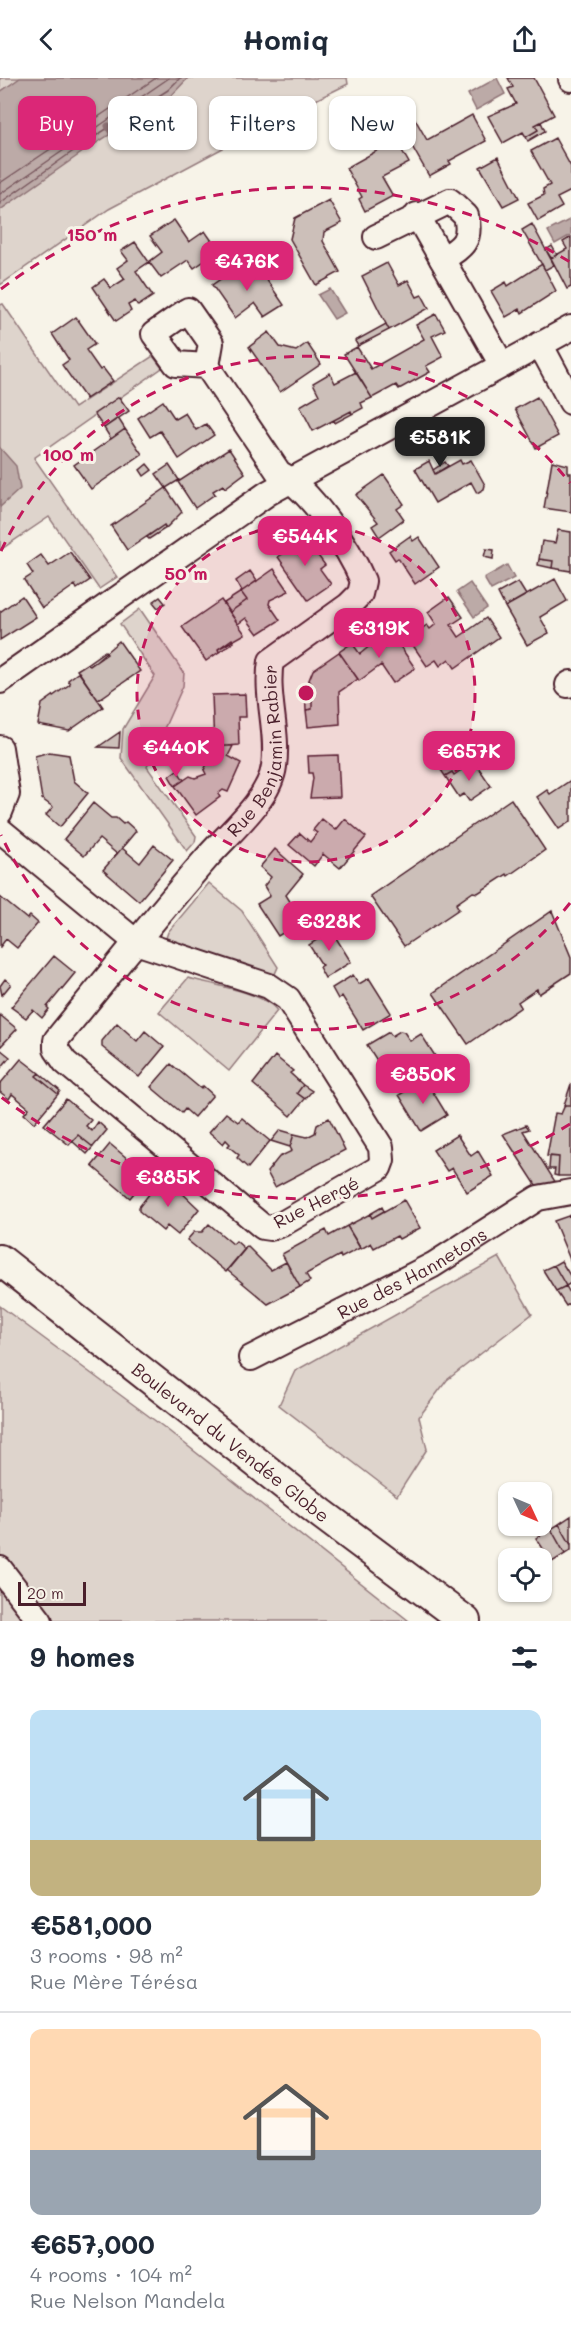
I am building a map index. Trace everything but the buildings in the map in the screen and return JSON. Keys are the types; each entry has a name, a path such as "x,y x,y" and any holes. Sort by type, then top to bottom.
{"main road":[{"name":"Boulevard du Vendée Globe","path":"0,1260 322,1514 465,1621"}],"street":[{"path":"376,237 417,215 450,201 466,216 468,238 462,247 442,260"},
{"path":"417,215 502,365"},
{"path":"0,681 268,494 571,328"},
{"path":"540,345 571,402"},
{"path":"207,366 279,473 293,480"},
{"name":"Rue Benjamin Rabier","path":"136,942 261,798 271,782 275,764 268,677 271,661 360,594 363,581 358,570 310,497 293,480"},
{"path":"0,748 7,794 0,812"},
{"path":"0,830 136,942"},
{"name":"Rue Hergé","path":"136,942 269,986 288,999 381,1147 382,1160 379,1168 282,1224 270,1228 263,1227 65,1062 56,1049 56,1040 136,942"},
{"name":"Rue des Hannetons","path":"251,1358 433,1265 538,1198 571,1192"},
{"path":"2,1575 40,1621"}],"shaded area":[{"path":"0,78 347,78 348,84 317,99 317,96 209,96 209,150 219,150 109,209 0,285"},
{"path":"3,304 74,408 153,356 162,368 34,458 117,577 99,589 49,517 0,550 0,305"},
{"path":"140,609 184,673 183,686 147,767 196,836 195,842 187,851 121,758 123,729 155,676 120,624"},
{"path":"209,883 242,911 278,967 274,976 169,944 166,938 168,932"},
{"path":"188,978 250,994 262,999 277,1011 229,1071 159,1012"},
{"path":"499,1257 532,1314 447,1380 419,1417 427,1449 397,1496 279,1405 295,1371"},
{"path":"0,1306 165,1428 409,1621 0,1621"}],"water":[{"path":"20,78 188,78 170,96 108,96 108,136 96,143 96,96 18,96 18,150 86,150 0,210 0,92"},
{"path":"497,78 505,94 476,110 468,94"},
{"path":"571,219 571,235 555,244 548,231"},
{"path":"330,289 345,313 334,319 318,295"},
{"path":"0,448 16,466 20,489 0,507"},
{"path":"507,565 514,578 491,590 484,578"},
{"path":"470,583 487,608 474,617 457,592"}]}
